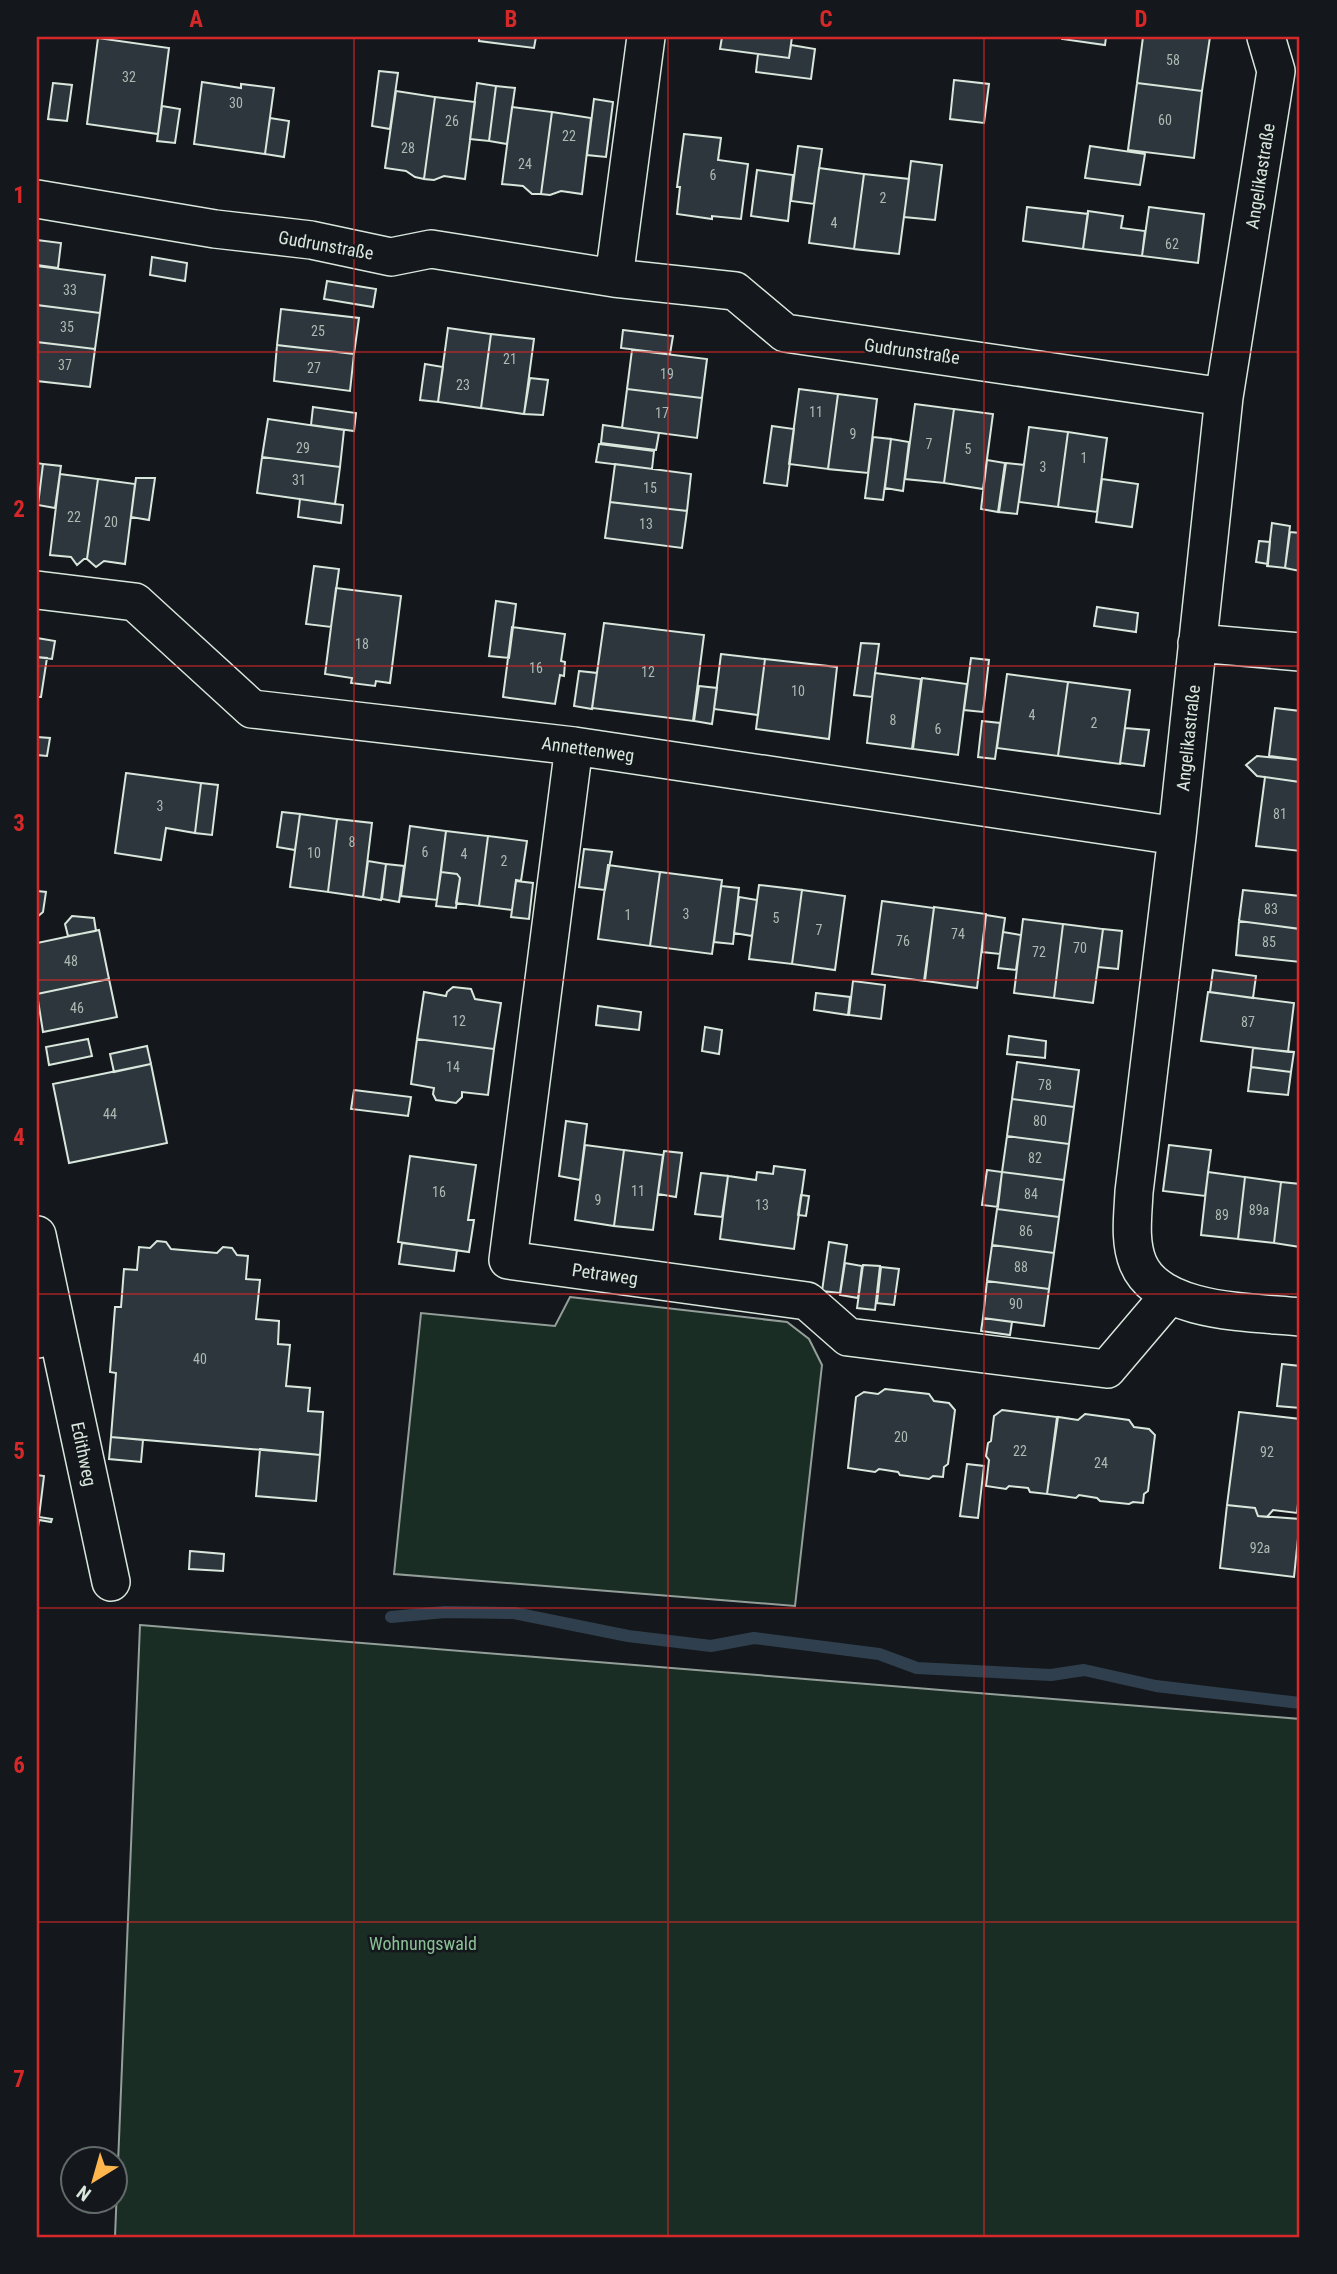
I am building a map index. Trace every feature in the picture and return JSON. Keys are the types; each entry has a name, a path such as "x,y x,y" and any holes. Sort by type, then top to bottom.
{"street":[{"path":"614,278 646,37"},
{"name":"Angelikastraße","path":"1266,37 1288,73 1224,397 1177,836 1134,1192 1132,1235 1137,1261 1146,1279 1170,1296 1194,1305 1300,1317"},
{"name":"Gudrunstraße","path":"37,199 215,229 311,240 391,257 431,249 614,278 735,291 785,333 1224,397"},
{"name":"Annettenweg","path":"37,590 135,602 253,709 574,746 1177,836"},
{"path":"1198,643 1300,652"},
{"name":"Petraweg","path":"574,746 508,1260 807,1301 848,1337 1107,1369 1170,1296"},
{"name":"Edithweg","path":"37,1235 46,1332 111,1582"}],"green space":[{"path":"570,1297 787,1322 809,1339 822,1365 795,1606 394,1574 421,1313 555,1326"},
{"name":"Wohnungswald","path":"140,1625 1300,1719 1300,2237 115,2237 116,2214 130,2214 130,2144 119,2144"}],"building":[{"path":"479,37 536,37 534,48 479,41"},
{"path":"722,37 792,37 789,58 720,49"},
{"path":"1062,37 1106,37 1105,45"},
{"path":"1143,37 1210,37 1202,91 1137,83"},
{"path":"98,38 169,48 158,134 87,124"},
{"path":"791,45 815,49 811,79 756,72 758,54 789,58"},
{"path":"379,71 398,73 390,129 372,126"},
{"path":"954,80 989,84 984,123 950,119"},
{"path":"202,82 241,88 241,84 274,88 265,154 194,144"},
{"path":"53,83 72,85 67,121 48,119"},
{"path":"477,83 496,86 489,141 470,139"},
{"path":"1137,83 1202,91 1194,158 1128,150"},
{"path":"496,86 515,88 507,144 489,141"},
{"path":"396,91 435,97 424,179 406,171 385,168"},
{"path":"435,97 475,102 465,179 444,176 434,180 424,179"},
{"path":"594,99 613,102 606,157 587,155"},
{"path":"162,106 180,109 175,143 157,141"},
{"path":"512,107 552,112 541,194 532,194 523,186 502,184"},
{"path":"552,112 591,118 582,194 561,191 550,195 541,194"},
{"path":"270,118 289,121 284,157 265,154"},
{"path":"684,134 721,138 718,160 748,164 741,219 712,216 712,219 677,214 680,187 677,187"},
{"path":"798,146 822,149 814,204 791,201"},
{"path":"1090,146 1145,154 1140,185 1085,178"},
{"path":"911,161 942,165 935,220 904,217"},
{"path":"819,168 864,174 854,249 809,243"},
{"path":"757,170 793,175 788,221 751,216"},
{"path":"864,174 909,179 899,254 854,249"},
{"path":"1027,207 1088,214 1083,249 1023,241"},
{"path":"1149,207 1204,214 1198,263 1142,256"},
{"path":"1088,211 1123,216 1121,228 1145,231 1142,256 1083,249"},
{"path":"37,240 61,243 58,268 37,265"},
{"path":"152,257 187,263 185,281 150,275"},
{"path":"37,266 105,275 100,313 37,305"},
{"path":"327,281 376,289 373,307 324,299"},
{"path":"37,305 100,313 95,349 37,342"},
{"path":"281,309 359,318 354,354 277,345"},
{"path":"448,328 491,334 481,408 438,402"},
{"path":"623,330 673,336 670,354 621,348"},
{"path":"491,334 534,339 524,414 481,408"},
{"path":"37,342 95,349 90,387 37,381"},
{"path":"277,345 354,354 350,391 274,381"},
{"path":"632,350 707,359 702,398 627,389"},
{"path":"425,364 443,367 438,402 420,400"},
{"path":"530,378 548,380 543,415 524,414"},
{"path":"627,389 702,398 697,438 622,428"},
{"path":"799,389 838,394 828,469 789,464"},
{"path":"838,394 877,399 868,473 828,469"},
{"path":"915,404 954,409 944,483 905,479"},
{"path":"313,407 356,413 354,431 311,425"},
{"path":"954,409 993,414 983,489 944,483"},
{"path":"268,419 344,430 340,467 262,457"},
{"path":"603,425 659,433 656,450 601,443"},
{"path":"772,426 794,429 787,486 764,483"},
{"path":"1029,427 1068,432 1058,507 1019,502"},
{"path":"1068,432 1107,438 1097,512 1058,507"},
{"path":"873,437 891,439 883,500 865,498"},
{"path":"891,439 909,442 903,491 885,488"},
{"path":"599,444 654,451 652,469 596,462"},
{"path":"262,457 340,467 335,504 257,493"},
{"path":"987,460 1005,463 998,512 981,509"},
{"path":"37,463 43,464 38,505 37,505"},
{"path":"1006,463 1024,465 1017,514 999,512"},
{"path":"43,464 61,466 55,508 38,505"},
{"path":"615,464 691,474 687,511 610,502"},
{"path":"60,474 98,479 87,559 77,565 71,557 50,555"},
{"path":"136,478 155,478 149,520 131,517"},
{"path":"98,479 135,484 125,564 104,561 96,567 87,559"},
{"path":"1102,479 1138,484 1132,527 1096,522"},
{"path":"300,499 343,505 341,523 298,517"},
{"path":"610,502 687,511 682,548 605,538"},
{"path":"1272,523 1290,526 1285,568 1267,566"},
{"path":"1290,532 1300,533 1300,571 1285,568"},
{"path":"1259,541 1270,542 1268,564 1256,562"},
{"path":"314,566 339,569 331,627 306,624"},
{"path":"336,588 401,596 390,683 376,681 375,686 351,683 352,678 325,674"},
{"path":"496,601 516,604 509,658 489,656"},
{"path":"1097,607 1138,613 1136,632 1094,626"},
{"path":"604,623 704,635 693,721 592,708"},
{"path":"512,627 565,634 561,661 565,662 564,676 560,675 555,704 503,697"},
{"path":"37,638 55,641 52,659 37,657"},
{"path":"861,643 879,644 872,697 854,695"},
{"path":"721,654 765,659 758,715 714,709"},
{"path":"37,657 47,658 41,697 37,697"},
{"path":"971,658 989,660 983,712 964,710"},
{"path":"765,659 837,667 829,739 756,729"},
{"path":"579,671 597,673 592,709 574,706"},
{"path":"875,673 921,679 912,749 867,743"},
{"path":"1007,674 1068,682 1058,756 997,748"},
{"path":"922,678 967,684 958,755 913,749"},
{"path":"1068,682 1130,690 1120,764 1058,756"},
{"path":"699,686 717,688 712,724 694,721"},
{"path":"1275,708 1300,711 1300,760 1269,756"},
{"path":"982,721 1000,723 995,759 978,757"},
{"path":"1125,728 1149,730 1144,766 1120,763"},
{"path":"37,737 50,738 47,756 37,755"},
{"path":"1257,756 1300,760 1300,782 1257,776 1246,765"},
{"path":"126,773 201,783 195,833 166,828 161,860 115,853"},
{"path":"1265,777 1300,782 1300,851 1256,846"},
{"path":"201,783 218,785 212,835 195,833"},
{"path":"282,812 300,814 295,850 277,847"},
{"path":"300,814 337,819 328,892 290,887"},
{"path":"337,819 372,823 363,897 328,892"},
{"path":"410,826 446,831 437,900 401,896"},
{"path":"446,831 488,836 479,906 456,903 460,878 457,874 441,872"},
{"path":"488,836 527,841 521,881 516,880 512,910 479,906"},
{"path":"584,849 612,852 605,890 579,887"},
{"path":"368,861 386,864 381,900 363,897"},
{"path":"386,864 404,866 399,902 382,899"},
{"path":"608,865 660,872 650,946 598,939"},
{"path":"441,872 457,874 460,878 456,908 436,906"},
{"path":"660,872 722,880 712,954 650,946"},
{"path":"516,881 533,883 529,919 511,917"},
{"path":"759,885 802,890 792,964 749,959"},
{"path":"721,886 739,888 733,944 714,942"},
{"path":"802,890 845,896 835,970 792,964"},
{"path":"1243,890 1300,896 1300,929 1239,921"},
{"path":"37,891 46,892 43,912 37,917"},
{"path":"739,897 757,900 752,936 734,933"},
{"path":"882,901 934,908 924,981 872,974"},
{"path":"934,907 986,914 977,988 925,981"},
{"path":"986,915 1005,918 1000,954 982,952"},
{"path":"72,916 94,918 96,931 68,936 65,924"},
{"path":"1023,919 1063,924 1054,998 1014,993"},
{"path":"1239,921 1300,929 1300,962 1236,955"},
{"path":"1063,924 1103,929 1093,1003 1054,998"},
{"path":"1103,929 1122,931 1118,969 1098,967"},
{"path":"99,930 109,979 37,994 37,943"},
{"path":"1003,932 1021,935 1016,970 998,968"},
{"path":"1213,970 1256,976 1253,998 1210,992"},
{"path":"109,979 117,1017 43,1032 37,994"},
{"path":"853,981 885,985 881,1019 849,1015"},
{"path":"453,987 471,989 475,999 501,1003 494,1049 417,1039 424,992 446,996"},
{"path":"1208,992 1294,1003 1288,1052 1201,1041"},
{"path":"816,993 850,997 848,1015 814,1010"},
{"path":"598,1006 641,1012 639,1030 596,1025"},
{"path":"705,1027 722,1030 719,1054 702,1051"},
{"path":"1009,1036 1046,1041 1045,1058 1007,1054"},
{"path":"88,1039 92,1056 49,1065 46,1047"},
{"path":"417,1039 494,1049 488,1095 462,1092 462,1097 456,1103 436,1100 434,1088 411,1084"},
{"path":"147,1046 151,1064 114,1072 110,1054"},
{"path":"1253,1048 1294,1052 1291,1072 1251,1067"},
{"path":"1017,1062 1079,1070 1074,1107 1012,1099"},
{"path":"151,1064 167,1143 69,1163 53,1084"},
{"path":"1251,1067 1291,1072 1288,1095 1248,1091"},
{"path":"354,1090 411,1097 408,1116 351,1109"},
{"path":"1012,1099 1074,1107 1069,1144 1007,1136"},
{"path":"566,1121 587,1124 580,1180 559,1176"},
{"path":"1007,1136 1069,1144 1064,1180 1002,1172"},
{"path":"585,1145 624,1150 614,1226 575,1220"},
{"path":"1169,1145 1211,1150 1205,1196 1163,1191"},
{"path":"624,1150 663,1155 653,1230 614,1226"},
{"path":"664,1151 682,1153 676,1197 658,1194"},
{"path":"410,1156 476,1165 468,1220 474,1220 469,1252 398,1242"},
{"path":"774,1166 805,1170 794,1249 720,1239 728,1176 756,1180 757,1172 773,1174"},
{"path":"987,1170 1002,1172 998,1207 982,1205"},
{"path":"1002,1172 1064,1180 1059,1217 997,1209"},
{"path":"1208,1172 1245,1177 1238,1239 1201,1235"},
{"path":"701,1173 728,1176 722,1217 695,1214"},
{"path":"1245,1177 1281,1182 1274,1243 1238,1239"},
{"path":"1281,1182 1300,1184 1300,1247 1274,1243"},
{"path":"801,1195 809,1196 806,1216 798,1215"},
{"path":"997,1209 1059,1217 1054,1253 992,1245"},
{"path":"157,1241 166,1242 171,1249 217,1253 223,1247 232,1248 237,1255 248,1256 246,1279 260,1280 256,1319 279,1321 278,1344 290,1345 286,1386 310,1388 308,1411 323,1412 320,1455 111,1437 116,1373 110,1372 115,1307 121,1307 124,1269 137,1270 139,1247 150,1248"},
{"path":"829,1242 847,1245 840,1293 822,1291"},
{"path":"402,1243 457,1250 454,1271 399,1264"},
{"path":"992,1245 1054,1253 1049,1289 987,1281"},
{"path":"845,1263 862,1266 858,1298 840,1295"},
{"path":"863,1265 880,1266 875,1310 857,1308"},
{"path":"881,1267 899,1269 894,1305 877,1303"},
{"path":"987,1281 1049,1289 1044,1326 983,1318"},
{"path":"983,1318 1012,1322 1010,1335 981,1331"},
{"path":"1282,1364 1300,1366 1300,1408 1277,1406"},
{"path":"885,1389 929,1394 934,1401 949,1403 955,1410 948,1464 944,1467 943,1477 933,1476 929,1479 879,1469 875,1472 848,1468 856,1397 864,1392 878,1394"},
{"path":"1002,1410 1057,1417 1047,1494 1030,1492 1028,1488 986,1486 988,1443 991,1441 994,1416"},
{"path":"1239,1412 1300,1419 1300,1485 1297,1513 1273,1510 1267,1517 1258,1516 1255,1508 1227,1505"},
{"path":"1085,1414 1129,1420 1134,1427 1149,1429 1155,1435 1148,1491 1144,1494 1143,1503 1129,1504 1100,1501 1079,1495 1076,1498 1047,1494 1058,1417 1078,1420"},
{"path":"111,1437 143,1440 141,1462 109,1459"},
{"path":"260,1449 320,1455 316,1501 256,1496"},
{"path":"967,1464 984,1466 978,1518 960,1516"},
{"path":"37,1475 44,1476 39,1517 52,1519 51,1522 39,1520 37,1534"},
{"path":"1227,1505 1255,1508 1258,1516 1300,1519 1294,1577 1220,1568"},
{"path":"190,1551 224,1554 223,1571 189,1569"}],"waterway":[{"path":"391,1617 445,1612 514,1613 628,1636 711,1646 754,1638 879,1654 917,1668 1051,1675 1084,1670 1156,1686 1300,1703"}]}
